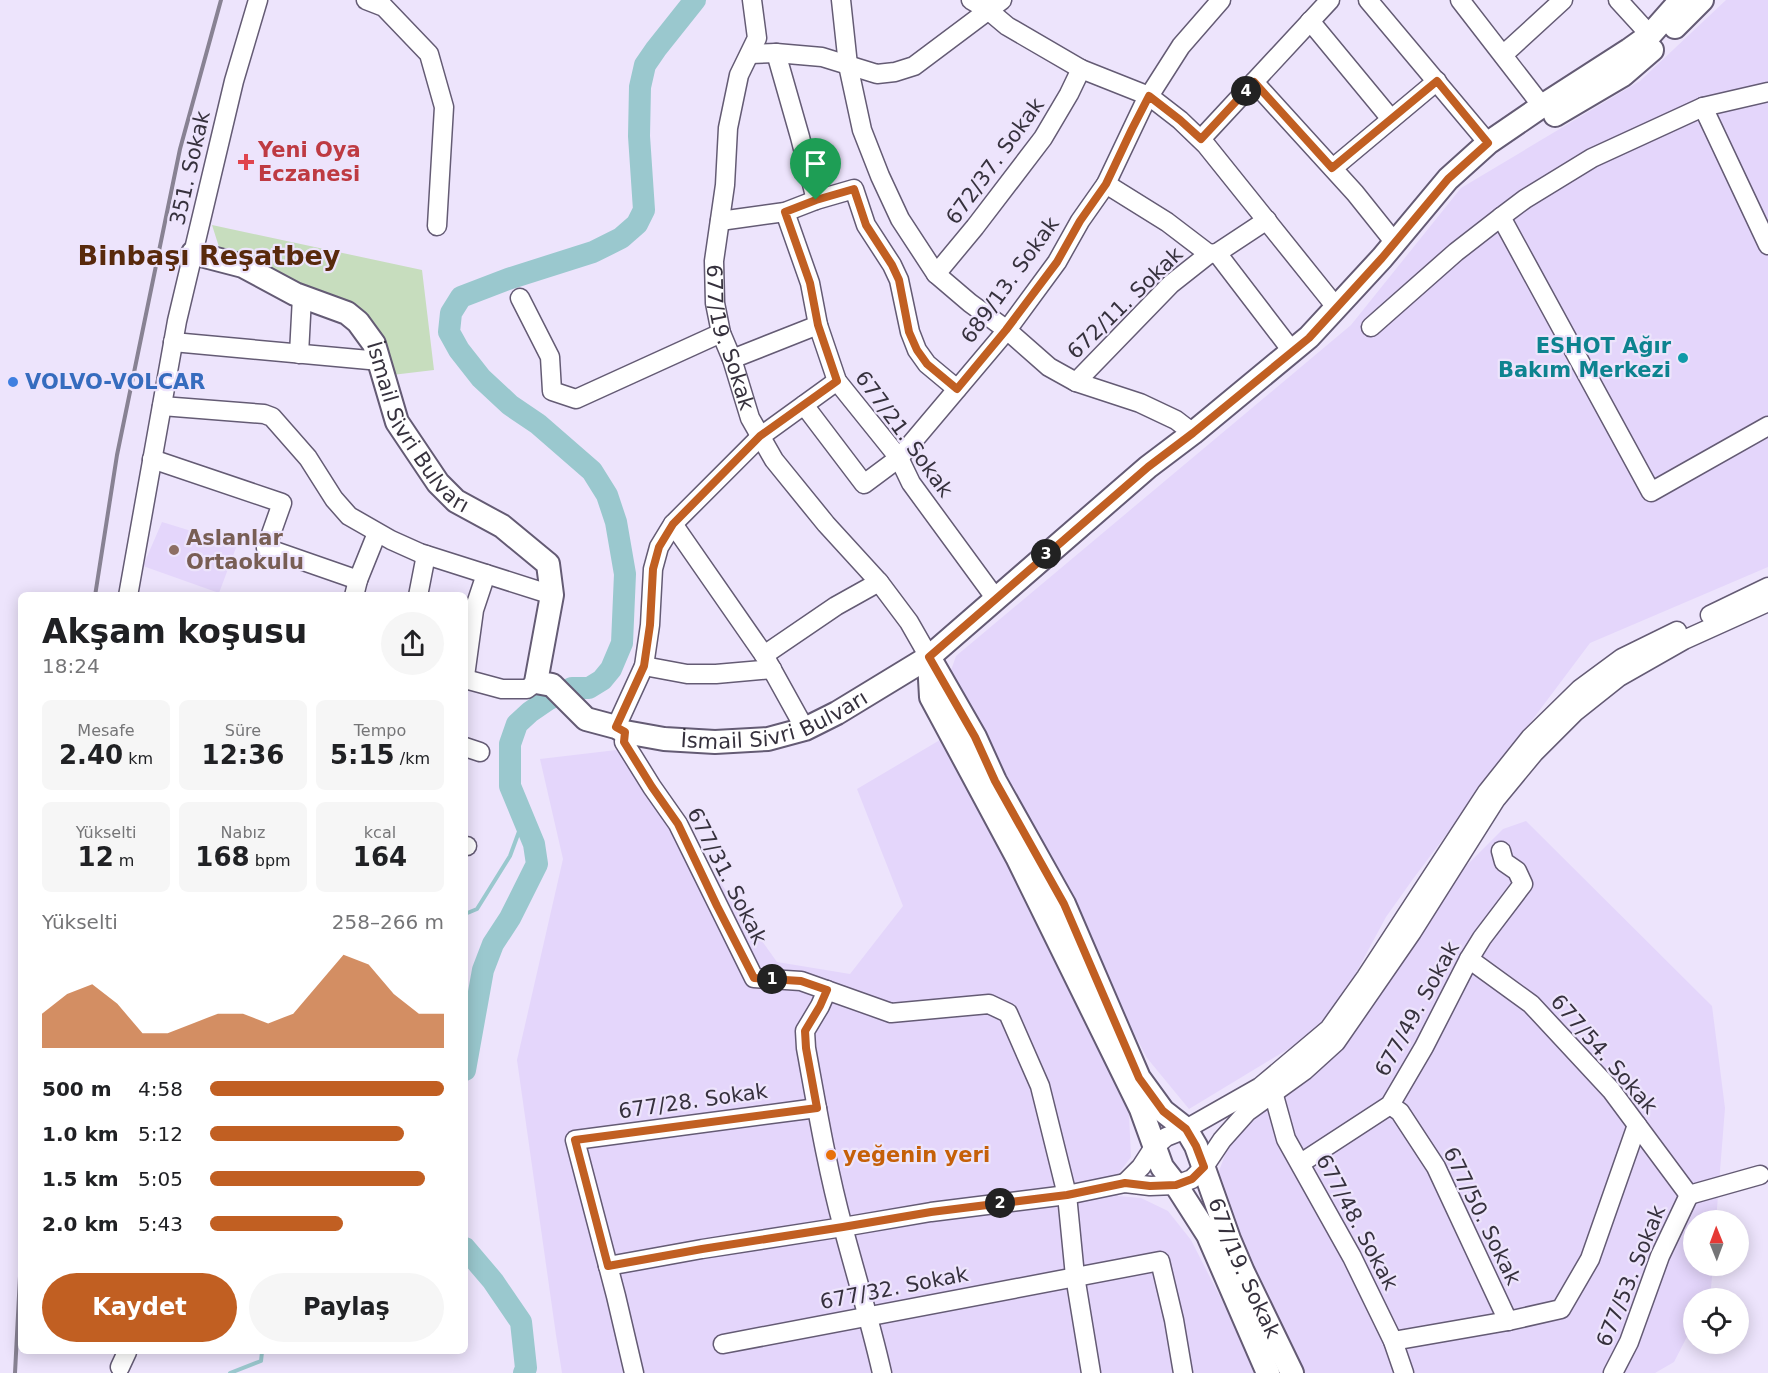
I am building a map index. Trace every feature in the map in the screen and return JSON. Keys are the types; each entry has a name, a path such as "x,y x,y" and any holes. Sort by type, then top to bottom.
{"main road":[{"name":"İsmail Sivri Bulvarı","path":"193,253 243,266 302,297 347,313 358,322 374,344 397,422 438,483 456,501 502,526 548,564 552,595 544,684 586,719 621,730 664,739 716,742 768,739 806,729 837,713 929,657 1122,488 1309,338 1395,243 1448,179 1488,143 1650,35 1681,0"},
{"name":"İsmail Sivri Bulvarı","path":"1448,179 1623,75 1702,0"},
{"name":"677/19. Sokak","path":"929,657 975,737 995,781 1064,904 1139,1078 1163,1111 1186,1129 1196,1146 1229,1239 1292,1373"},
{"name":"677/19. Sokak","path":"929,657 931,697 1017,857 1141,1109 1162,1167 1208,1235 1268,1373"}],"street":[{"name":"351. Sokak","path":"130,592 173,342 234,81 258,0"},
{"path":"366,0 384,8 429,54 444,107 436,226"},
{"name":"677/19. Sokak","path":"752,0 757,38 739,75 728,128 725,185 714,261 716,303 721,333 732,359 750,418 774,460 825,524 879,582 909,622 929,657"},
{"path":"841,0 848,65 862,130 900,219 936,274 1049,367 1076,382 1140,403 1176,420 1193,433"},
{"path":"971,0 995,5 1007,26 1081,69 1149,96 1180,120 1201,139 1336,307"},
{"name":"689/13. Sokak","path":"804,405 864,484 899,459 1006,330 1057,262 1080,221 1106,184 1149,96 1181,45 1221,0"},
{"path":"1201,139 1330,0"},
{"path":"1368,0 1488,143"},
{"path":"1460,0 1542,106"},
{"path":"1503,55 1563,0"},
{"path":"1618,0 1650,35"},
{"path":"750,54 776,53 822,57 877,74 895,72 914,66 995,5"},
{"path":"1310,21 1391,119"},
{"path":"776,53 816,200"},
{"name":"672/37. Sokak","path":"936,274 1043,138 1070,94 1081,69"},
{"path":"1332,168 1437,81"},
{"path":"1254,82 1355,193 1395,243"},
{"path":"1371,327 1456,252 1501,217 1525,199 1592,158 1702,107 1768,92"},
{"path":"1702,107 1768,245"},
{"path":"1106,184 1213,254 1292,351"},
{"path":"720,221 785,212 854,189 866,225 899,280 909,332 917,350 927,364 957,389"},
{"name":"677/21. Sokak","path":"785,212 810,283 818,325 837,381 899,459 911,483 996,599"},
{"path":"1501,217 1650,492 1768,426"},
{"name":"672/11. Sokak","path":"1076,382 1171,284 1266,220"},
{"path":"299,354 302,297"},
{"path":"520,298 550,357 552,391 576,399 721,333"},
{"path":"732,359 818,325"},
{"path":"173,342 380,362"},
{"path":"621,730 644,666 650,625 653,569 659,547 673,524 760,436 837,381"},
{"path":"162,406 264,414 272,417 308,458 334,499 349,516 377,533 426,555 552,595"},
{"path":"152,459 282,503 266,548 356,588 377,533"},
{"path":"673,524 768,662 806,729"},
{"path":"419,592 426,555"},
{"path":"468,655 474,610 486,574"},
{"path":"644,666 687,674 716,674 768,662 836,606 879,582"},
{"path":"1125,1183 1141,1167 1154,1147 1166,1137 1186,1129 1260,1087 1329,1029 1487,792 1530,738 1580,689 1622,658 1768,587"},
{"path":"634,1373 608,1266 931,1212 1067,1195 1125,1183 1150,1186 1176,1185 1192,1179 1247,1112 1304,1071 1336,1042 1412,932 1496,799 1534,753 1575,712 1619,677 1684,640 1768,602"},
{"path":"468,679 502,689 527,689 544,684"},
{"name":"677/31. Sokak","path":"621,730 624,742 678,824 754,978 801,981 891,1013 990,1004 1008,1013 1040,1086 1067,1195"},
{"name":"677/49. Sokak","path":"1301,1163 1390,1105 1424,1047 1469,959 1523,884 1517,871 1504,862 1501,851"},
{"name":"677/54. Sokak","path":"1469,959 1531,1004 1611,1090 1689,1195"},
{"path":"827,990 805,1031 806,1048 828,1167 882,1373"},
{"name":"677/48. Sokak","path":"1273,1092 1286,1139 1352,1257 1393,1341 1404,1373"},
{"name":"677/50. Sokak","path":"1390,1105 1400,1112 1436,1167 1508,1321"},
{"name":"677/28. Sokak","path":"608,1266 575,1140 817,1108"},
{"path":"1393,1341 1508,1321 1561,1309 1590,1259 1637,1125"},
{"path":"1689,1195 1760,1176"},
{"path":"1067,1195 1075,1276 1090,1373"},
{"name":"677/53. Sokak","path":"1613,1373 1629,1342 1659,1256 1689,1195"},
{"name":"677/32. Sokak","path":"723,1344 1160,1261 1174,1320 1183,1373"}],"shaded area":[{"path":"1726,0 1768,0 1768,567 1590,643 1386,917 1328,1025 1189,1109 1147,1058 948,679 956,656 1351,325 1461,188 1640,81"},
{"path":"162,522 237,545 219,592 143,566"},
{"path":"945,737 983,806 1044,939 1129,1114 1131,1157 1116,1177 1118,1196 1141,1198 1168,1211 1191,1240 1259,1373 562,1373 517,1060 563,859 540,759 625,749 777,962 850,974 903,906 857,789"},
{"path":"1526,821 1712,1006 1725,1108 1717,1210 1683,1210 1683,1276 1712,1276 1711,1288 1683,1288 1683,1344 1674,1362 1655,1373 1298,1373 1245,1243 1225,1211 1216,1179 1228,1147 1257,1117 1337,1053 1462,870 1503,829"}],"green space":[{"path":"212,225 422,270 434,370 392,375 385,348 253,262 219,247"}],"waterway":[{"path":"468,1053 483,970 493,944 510,918 537,864 534,844 510,786 510,744 517,724 530,712 549,699 572,688 589,688 602,680 611,669 622,643 625,574 616,522 607,495 592,471 538,424 510,405 481,378 459,350 449,332 451,313 461,297 508,279 593,252 621,238 637,224 644,210 639,136 640,87 645,65 695,0"},
{"path":"468,913 477,909 510,856 524,818"},
{"path":"468,1252 493,1281 521,1322 526,1368 524,1373"},
{"path":"230,1373 261,1361 262,1354"}],"railway":[{"path":"96,592 117,455 180,149 221,0"},
{"path":"15,1373 18,1315"}],"place":[{"name":"Yeni Oya Eczanesi","path":"246,162"},
{"name":"ESHOT Ağır Bakım Merkezi","path":"1683,358"},
{"name":"VOLVO-VOLCAR","path":"13,382"},
{"name":"Aslanlar Ortaokulu","path":"174,550"},
{"name":"yeğenin yeri","path":"831,1155"}],"district":[{"name":"Binbaşı Reşatbey","path":"209,255"}],"route":[{"path":"1437,81 1488,143 1448,179 1382,258 1309,338 1088,517 929,657 975,737 995,781 1064,904 1139,1078 1163,1111 1186,1129 1204,1167 1192,1179 1176,1185 1150,1186 1125,1183 1067,1195 931,1212 608,1266 575,1140 817,1108 805,1031 827,990 801,981 754,978 678,824 624,742 625,732 616,727 644,666 650,625 653,569 659,547 673,524 760,436 837,381 818,325 810,283 785,212 816,200 854,189 866,225 899,280 909,332 917,350 927,364 957,389 1006,330 1057,262 1080,221 1106,184 1149,96 1201,139 1254,82 1332,168 1437,81"}]}
